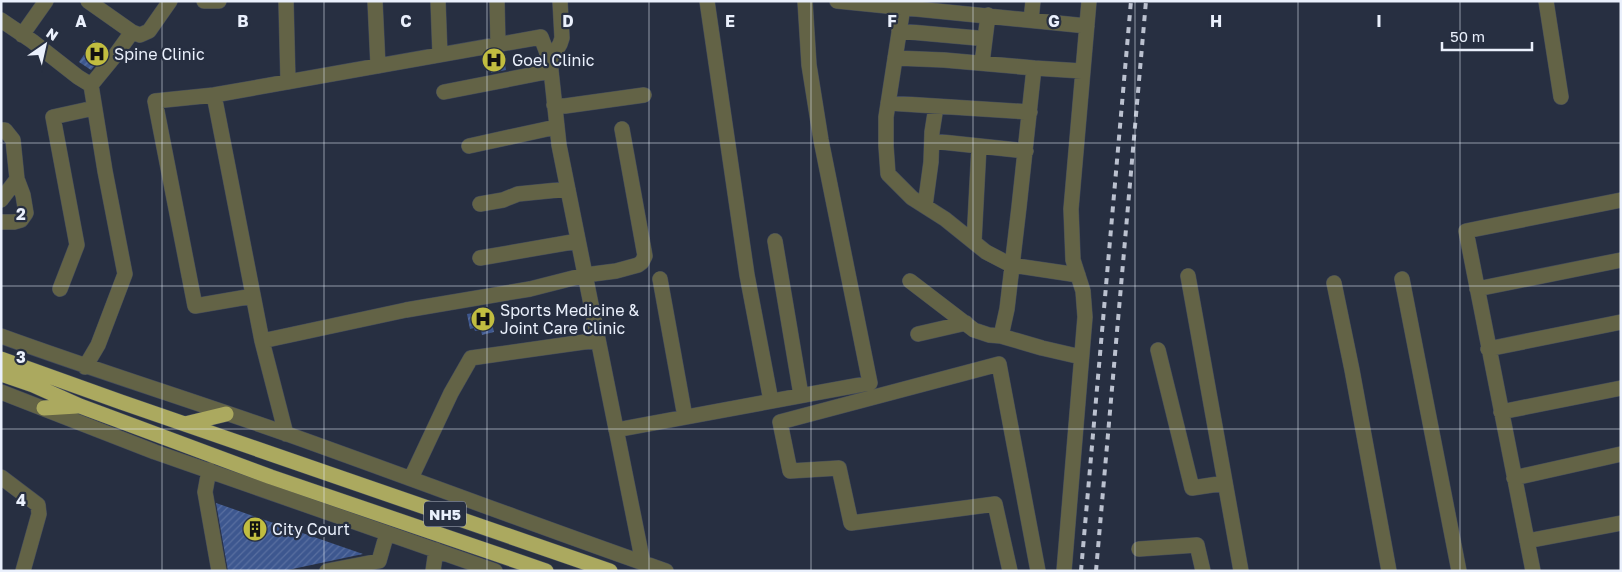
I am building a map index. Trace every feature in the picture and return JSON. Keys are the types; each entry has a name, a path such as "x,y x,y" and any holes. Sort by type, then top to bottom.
{"highway":[{"name":"NH5","path":"1,359 610,571"},
{"name":"NH5","path":"1,374 33,385 80,406 271,477 546,571"},
{"path":"44,408 80,406"},
{"path":"185,424 226,414"}],"street":[{"path":"22,35 46,1"},
{"path":"88,1 132,32 140,34 149,31 170,1"},
{"path":"204,1 219,1"},
{"path":"286,1 288,82"},
{"path":"375,1 378,66"},
{"path":"438,1 440,55"},
{"path":"497,1 498,45"},
{"path":"550,66 560,44 562,28 560,1"},
{"path":"707,1 747,275 771,401"},
{"path":"616,430 870,383 813,94 805,1"},
{"path":"837,1 903,7 931,5 988,16 1087,26"},
{"path":"1031,20 1033,1"},
{"path":"1064,571 1085,317 1083,292 1073,260 1070,209 1089,1"},
{"path":"1546,1 1561,97"},
{"path":"903,7 888,103 886,146 888,174 912,198 946,219 986,252 1011,265 1078,275"},
{"path":"982,63 988,16"},
{"path":"1,20 91,85"},
{"path":"253,296 195,306 155,101 214,95 498,45 541,37 562,28"},
{"path":"899,31 976,38"},
{"path":"85,367 98,345 125,274 91,85 132,32"},
{"path":"541,37 550,66 556,127 643,563"},
{"path":"894,58 1082,71"},
{"path":"444,92 550,66"},
{"path":"1001,336 1007,309 1034,68"},
{"path":"214,95 262,341 286,434"},
{"path":"554,105 565,106 644,95"},
{"path":"888,103 1030,112"},
{"path":"925,206 936,107"},
{"path":"60,288 77,245 53,117 94,108"},
{"path":"469,146 556,127"},
{"path":"262,341 406,310 530,289 585,275 616,271 638,265 645,256 622,129"},
{"path":"1,130 5,130 13,140 17,179 23,195 26,213 21,220 1,222"},
{"path":"932,141 1026,151"},
{"path":"974,242 979,146"},
{"path":"1,200 17,179"},
{"path":"480,204 503,200 518,194 568,189"},
{"path":"1533,571 1466,232 1621,200"},
{"path":"480,258 578,241"},
{"path":"775,241 801,395"},
{"path":"1477,289 1621,260"},
{"path":"1188,276 1241,571"},
{"path":"660,279 685,417"},
{"path":"1402,279 1459,571"},
{"path":"910,281 974,330 1081,358"},
{"path":"1334,283 1352,370 1388,571"},
{"path":"1488,349 1621,322"},
{"path":"918,334 966,324"},
{"path":"1,336 85,367 412,478 666,571"},
{"path":"412,478 451,393 471,358 598,340"},
{"path":"1158,350 1192,488 1225,483"},
{"path":"1010,571 995,504 850,523 839,468 790,471 780,422 999,364 1038,571"},
{"path":"1501,412 1621,388"},
{"path":"1,392 155,452 496,571"},
{"path":"1514,478 1621,454"},
{"path":"209,470 205,492 219,571"},
{"path":"1,478 38,505 40,514 24,571"},
{"path":"1527,542 1621,523"},
{"path":"326,571 379,561 388,533"},
{"path":"1139,549 1197,545 1202,571"},
{"path":"433,571 436,550"}],"building":[{"path":"94,40 108,50 91,70 79,62"},
{"path":"503,53 506,70 491,73 489,56"},
{"path":"489,310 494,332 482,335 481,330 475,331 474,328 470,329 467,314"},
{"name":"City Court","path":"216,503 363,554 283,571 228,571"}],"railway":[{"path":"1081,571 1131,1"},
{"path":"1096,571 1146,1"}],"place":[{"name":"Spine Clinic","path":"97,54"},
{"name":"Goel Clinic","path":"494,60"},
{"name":"Sports Medicine & Joint Care Clinic","path":"483,319"},
{"name":"City Court","path":"255,529"}]}
